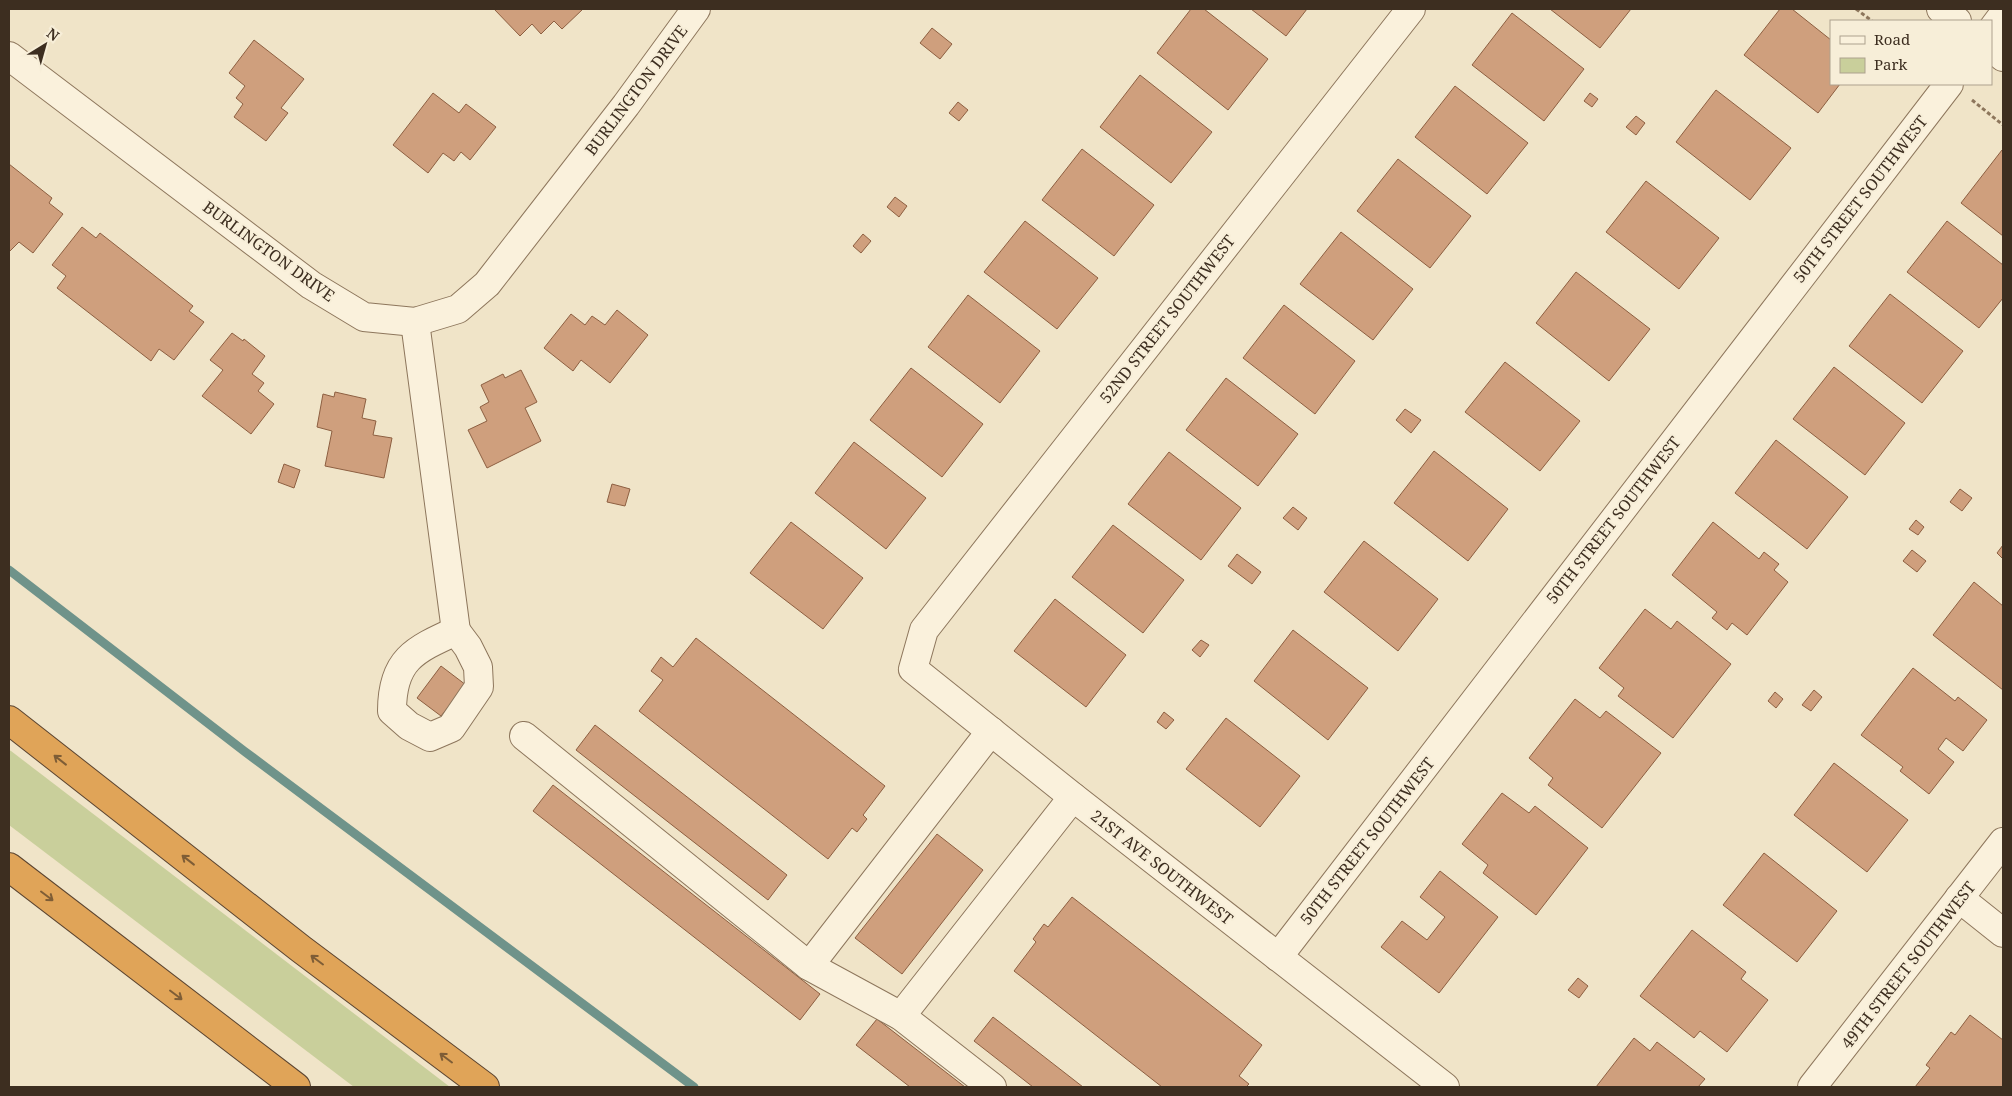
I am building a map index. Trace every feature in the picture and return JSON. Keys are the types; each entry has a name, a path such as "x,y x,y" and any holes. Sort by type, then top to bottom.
{"highway":[{"path":"9,720 301,949 485,1087"},
{"path":"9,866 296,1087"}],"street":[{"name":"BURLINGTON DRIVE","path":"9,56 311,285 364,317 415,322 458,309 487,284 626,105 696,9"},
{"name":"52ND STREET SOUTHWEST","path":"924,630 1410,9"},
{"path":"1941,9 1956,20"},
{"path":"1992,30 2003,15"},
{"path":"1992,49 2003,57"},
{"name":"50TH STREET SOUTHWEST","path":"1278,957 1957,89"},
{"path":"415,322 456,631"},
{"name":"21ST AVE SOUTHWEST","path":"924,630 913,669 1073,797 1445,1087"},
{"path":"809,966 990,731"},
{"path":"524,736 809,966 901,1016 992,1087"},
{"path":"901,1016 1073,797"},
{"name":"49TH STREET SOUTHWEST","path":"1812,1087 2003,842"},
{"path":"1960,898 2003,933"}],"path":[{"path":"1856,9 1871,20"},
{"path":"1957,89 2003,124"}],"green space":[{"path":"9,750 450,1087 354,1087 9,825"}],"building":[{"path":"494,9 583,9 562,29 554,21 541,34 532,24 520,36"},
{"path":"1191,9 1204,9 1268,59 1228,110 1157,53"},
{"path":"1251,9 1307,9 1286,36"},
{"path":"1550,9 1631,9 1600,48"},
{"path":"1780,9 1792,9 1830,39 1830,85 1839,85 1818,113 1744,55"},
{"path":"1512,13 1584,69 1544,121 1472,65"},
{"path":"932,28 952,44 940,59 920,43"},
{"path":"254,40 304,79 281,108 288,113 266,141 234,117 243,104 236,98 245,86 229,73"},
{"path":"1140,75 1212,132 1171,183 1100,127"},
{"path":"1455,86 1528,143 1487,194 1415,137"},
{"path":"1716,90 1791,148 1750,200 1676,142"},
{"path":"433,93 459,113 466,104 496,127 470,160 461,152 454,161 443,153 428,173 393,145"},
{"path":"1590,93 1598,99 1592,107 1584,101"},
{"path":"958,102 968,110 959,121 949,113"},
{"path":"1636,116 1645,123 1636,135 1626,127"},
{"path":"1082,149 1154,205 1114,256 1042,200"},
{"path":"2003,151 2003,236 1961,203"},
{"path":"1398,159 1471,216 1430,268 1357,211"},
{"path":"9,164 52,198 49,203 63,214 33,253 19,242 9,252"},
{"path":"1646,181 1719,238 1679,289 1606,232"},
{"path":"895,197 907,206 899,217 887,207"},
{"path":"1025,221 1098,278 1057,329 984,272"},
{"path":"1947,221 2003,265 2003,298 1979,328 1907,272"},
{"path":"82,227 96,238 100,233 193,306 189,311 204,322 174,360 159,349 151,361 57,288 66,276 52,265"},
{"path":"1341,232 1413,289 1373,340 1300,284"},
{"path":"863,234 871,241 861,253 853,246"},
{"path":"1576,272 1650,329 1609,381 1536,323"},
{"path":"1890,294 1963,351 1922,403 1849,346"},
{"path":"968,295 1040,351 1000,403 928,347"},
{"path":"1284,305 1355,361 1315,414 1243,358"},
{"path":"617,310 648,335 610,383 581,360 573,371 544,348 571,314 585,325 592,316 605,325"},
{"path":"232,333 243,341 244,339 265,356 252,374 264,383 258,391 274,404 251,434 202,396 223,370 210,360"},
{"path":"1505,362 1580,421 1540,471 1465,412"},
{"path":"1834,367 1905,423 1865,475 1793,419"},
{"path":"911,368 983,424 942,477 870,420"},
{"path":"521,370 537,402 525,408 541,441 487,468 468,430 487,421 480,407 489,402 481,385 503,374 505,378"},
{"path":"1226,378 1298,434 1258,486 1186,430"},
{"path":"335,392 366,399 362,418 376,421 373,435 392,438 384,478 325,466 332,431 317,427 323,394 334,397"},
{"path":"1405,409 1421,420 1411,433 1396,420"},
{"path":"1776,440 1848,497 1807,549 1735,493"},
{"path":"854,442 926,498 886,549 815,493"},
{"path":"1434,451 1508,509 1468,561 1394,503"},
{"path":"1169,452 1241,508 1201,560 1128,504"},
{"path":"284,464 300,470 294,488 278,482"},
{"path":"612,484 630,489 625,506 607,502"},
{"path":"1960,489 1972,498 1962,511 1950,502"},
{"path":"1293,507 1307,518 1298,530 1283,518"},
{"path":"1916,520 1924,527 1918,535 1909,529"},
{"path":"791,522 863,578 823,629 750,573"},
{"path":"1713,522 1759,559 1764,552 1779,564 1774,570 1788,582 1747,635 1732,623 1727,630 1712,618 1717,612 1672,575"},
{"path":"1113,525 1184,580 1143,633 1072,577"},
{"path":"1364,541 1438,599 1398,651 1324,592"},
{"path":"2003,545 2003,559 1997,553"},
{"path":"1912,550 1926,561 1917,572 1903,561"},
{"path":"1237,554 1261,572 1252,584 1228,566"},
{"path":"1974,582 2003,606 2003,690 1933,635"},
{"path":"1055,599 1126,655 1086,707 1014,651"},
{"path":"1645,609 1671,629 1677,621 1731,664 1673,738 1618,696 1624,688 1599,668"},
{"path":"1293,630 1368,688 1328,740 1254,681"},
{"path":"696,638 885,786 863,815 867,819 857,832 852,828 828,859 639,711 663,680 651,671 661,657 673,667"},
{"path":"1201,640 1209,645 1200,657 1192,650"},
{"path":"441,666 466,685 441,716 417,698"},
{"path":"1913,668 1955,701 1958,697 1987,720 1963,751 1946,738 1938,749 1954,762 1929,794 1900,771 1903,767 1861,735"},
{"path":"1814,690 1822,697 1811,711 1802,705"},
{"path":"1775,692 1783,699 1776,708 1768,701"},
{"path":"1575,699 1600,718 1606,711 1661,753 1602,828 1548,785 1553,778 1529,758"},
{"path":"1164,712 1174,720 1166,729 1157,722"},
{"path":"1226,718 1300,776 1260,827 1186,769"},
{"path":"595,725 787,875 768,900 576,750"},
{"path":"1834,763 1908,820 1867,872 1794,815"},
{"path":"553,785 820,994 800,1020 533,811"},
{"path":"1502,793 1529,813 1535,806 1588,848 1536,915 1483,873 1488,865 1462,844"},
{"path":"937,834 983,870 902,974 855,938"},
{"path":"1764,853 1837,911 1797,962 1723,905"},
{"path":"1440,871 1498,917 1439,993 1381,947 1402,921 1427,940 1445,917 1420,897"},
{"path":"1072,897 1262,1045 1239,1076 1249,1084 1246,1087 1162,1087 1014,971 1036,942 1033,939 1044,924 1048,927"},
{"path":"1692,930 1746,972 1741,979 1768,1000 1727,1052 1700,1031 1694,1038 1640,996"},
{"path":"1578,978 1588,986 1579,998 1568,990"},
{"path":"1970,1015 2003,1040 2003,1087 1915,1087 1930,1068 1926,1065 1951,1032 1955,1035"},
{"path":"993,1017 1083,1087 1033,1087 974,1041"},
{"path":"877,1019 965,1087 910,1087 856,1045"},
{"path":"1634,1038 1650,1051 1657,1042 1705,1079 1698,1087 1596,1087"}],"waterway":[{"path":"9,570 244,751 694,1087"}]}
